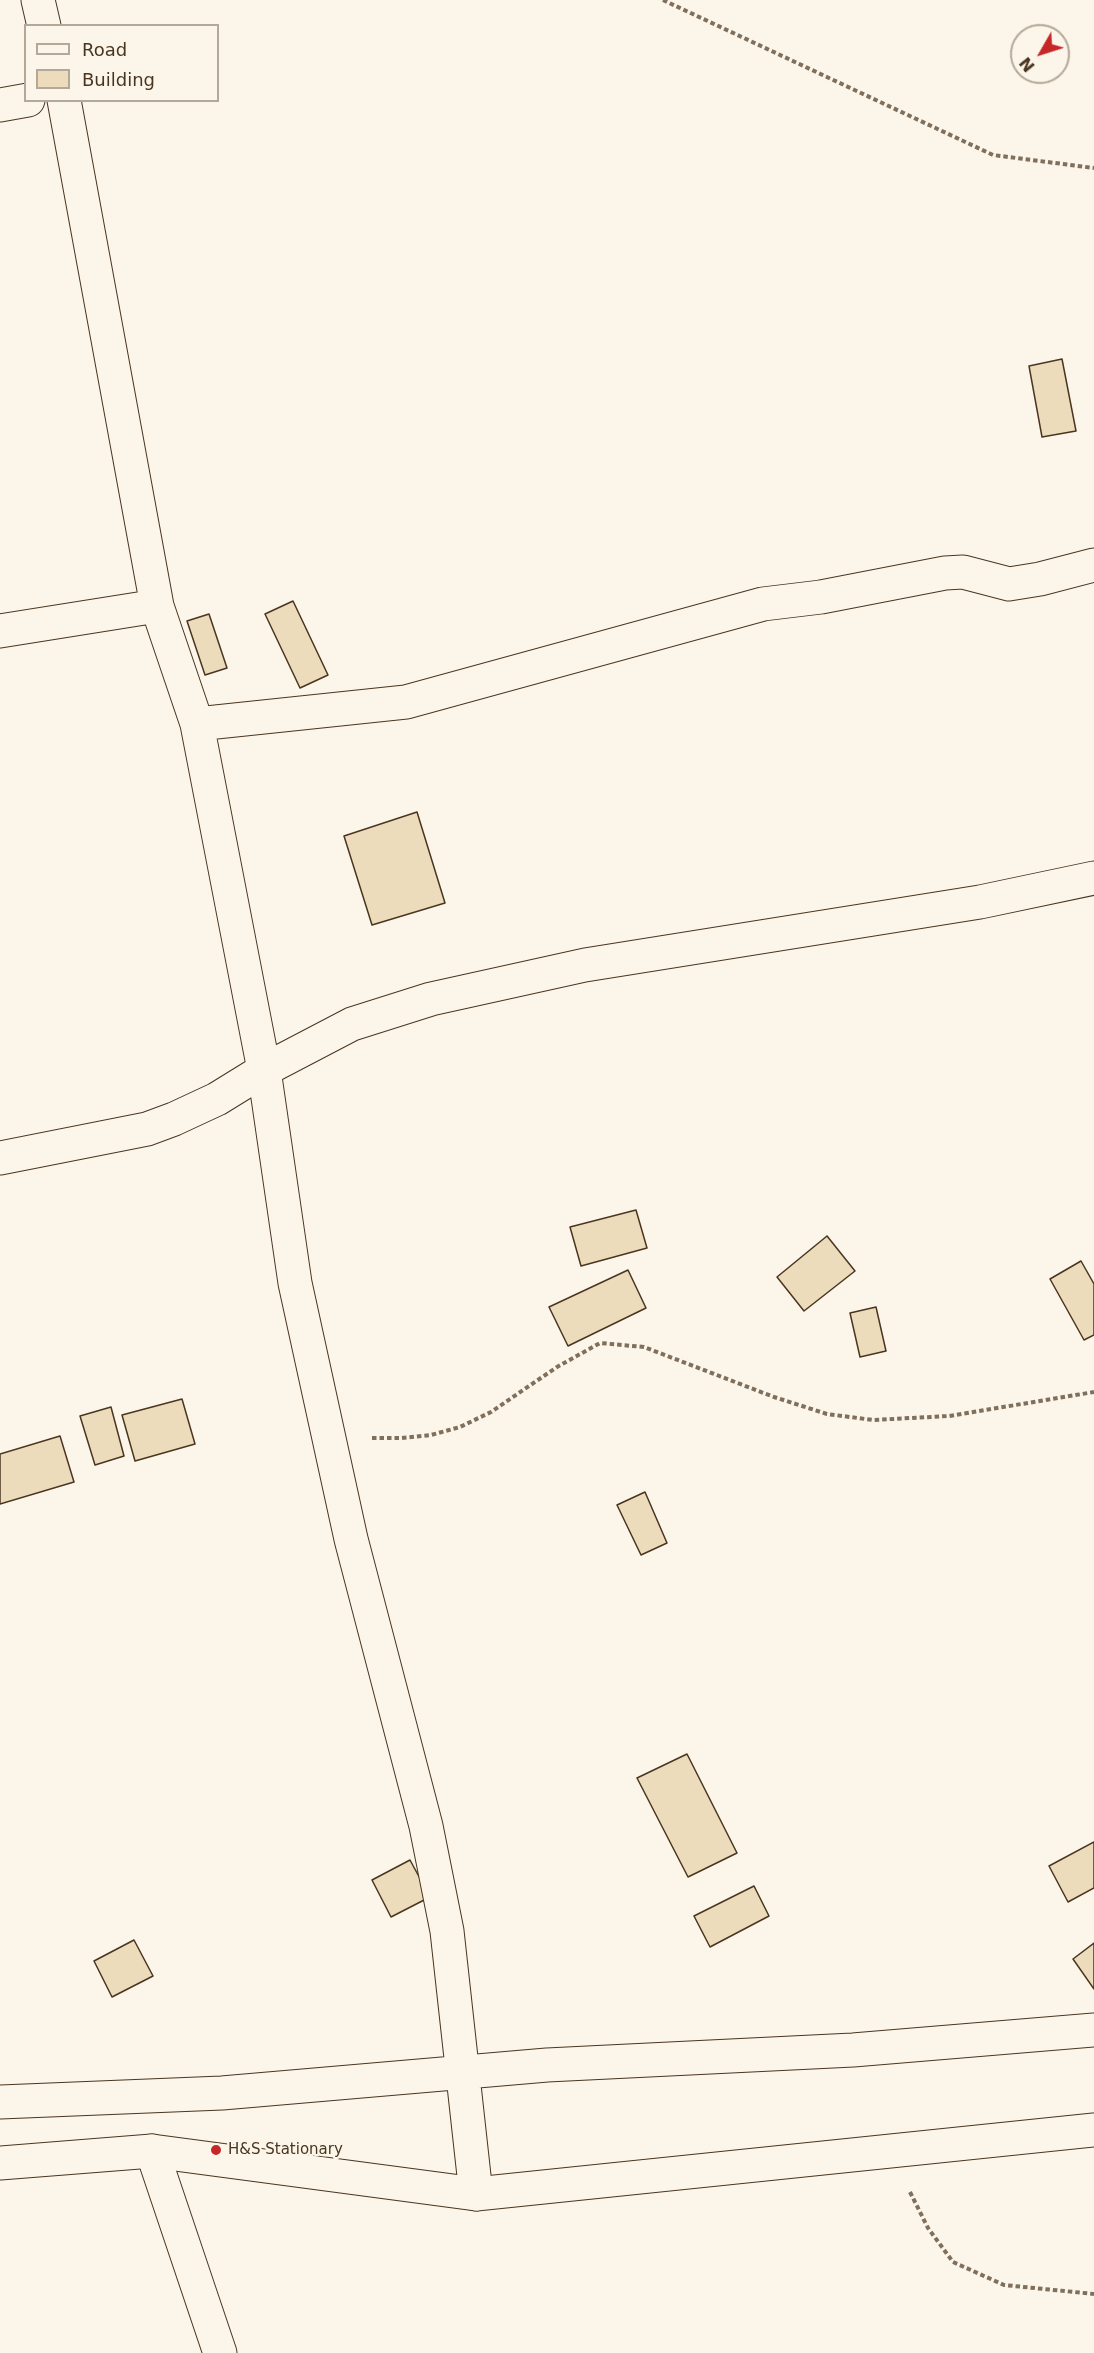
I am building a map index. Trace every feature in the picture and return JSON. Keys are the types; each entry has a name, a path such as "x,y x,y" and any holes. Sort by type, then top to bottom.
{"street":[{"path":"38,0 44,24"},
{"path":"0,105 24,101"},
{"path":"64,102 157,606 197,724 264,1070 295,1283 351,1539 426,1826 447,1931 476,2194"},
{"path":"197,724 406,702 763,604 821,597 945,573 963,572 1009,584 1040,579 1094,565"},
{"path":"0,632 157,606"},
{"path":"0,1158 165,1123 217,1099 264,1070 352,1024 431,999 585,965 980,902 1094,878"},
{"path":"0,2102 222,2092 547,2065 853,2050 1094,2030"},
{"path":"0,2163 152,2151 476,2194 1094,2130"},
{"path":"152,2151 220,2353"}],"path":[{"path":"663,0 993,155 1094,168"},
{"path":"327,1434 402,1438 446,1432 491,1412 557,1367 600,1343 644,1347 774,1397 826,1414 873,1420 949,1416 1094,1392"},
{"path":"889,2151 927,2228 953,2262 1004,2285 1094,2294"}],"building":[{"path":"1062,359 1076,431 1042,437 1029,366"},
{"path":"293,601 328,675 300,688 265,614"},
{"path":"209,614 227,668 205,675 187,621"},
{"path":"417,812 445,903 372,925 344,836"},
{"path":"636,1210 647,1248 581,1266 570,1227"},
{"path":"827,1236 855,1271 804,1311 777,1277"},
{"path":"1081,1261 1094,1284 1094,1335 1084,1340 1050,1279"},
{"path":"628,1270 646,1308 568,1346 549,1307"},
{"path":"876,1307 886,1351 860,1357 850,1313"},
{"path":"182,1399 195,1444 135,1461 122,1415"},
{"path":"111,1407 124,1456 95,1465 80,1416"},
{"path":"60,1436 74,1482 0,1504 0,1454"},
{"path":"645,1492 667,1543 641,1555 617,1505"},
{"path":"687,1754 737,1853 688,1877 637,1778"},
{"path":"1094,1842 1094,1888 1068,1902 1049,1866"},
{"path":"410,1860 430,1897 391,1917 372,1880"},
{"path":"754,1886 769,1916 710,1947 694,1916"},
{"path":"134,1940 153,1976 112,1997 94,1961"},
{"path":"1094,1943 1094,1989 1073,1959"}],"place":[{"name":"H&S Stationary","path":"216,2150"}]}
